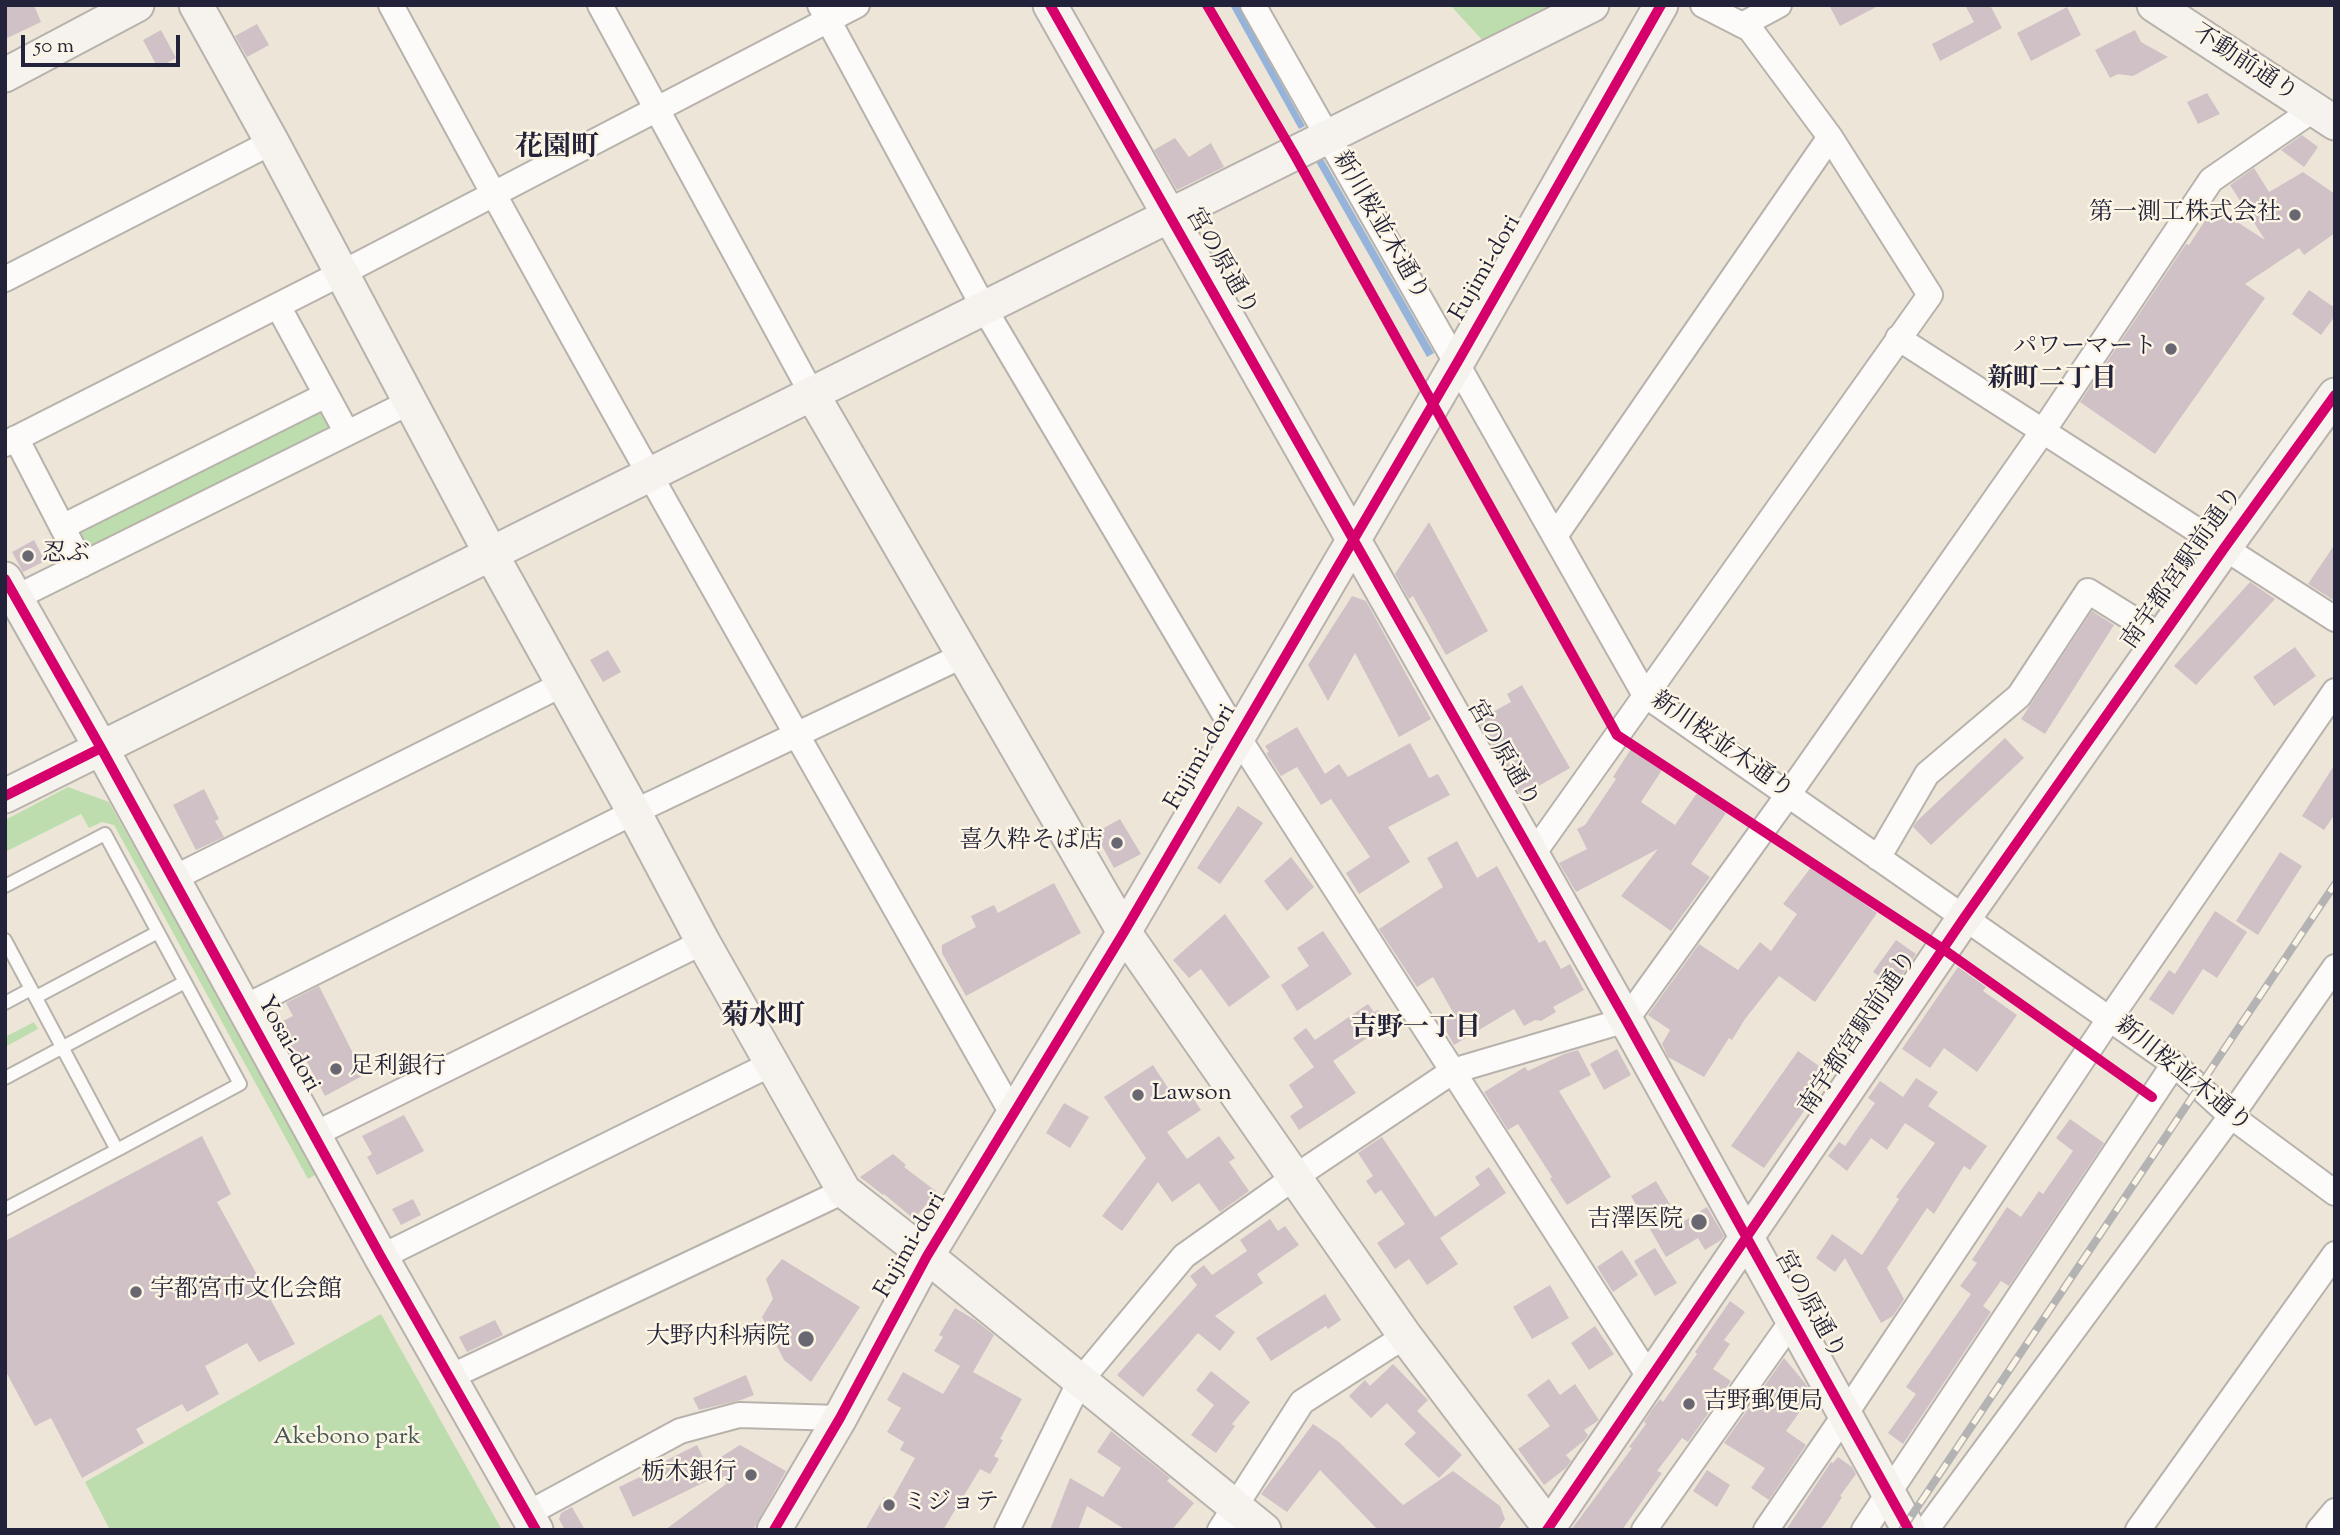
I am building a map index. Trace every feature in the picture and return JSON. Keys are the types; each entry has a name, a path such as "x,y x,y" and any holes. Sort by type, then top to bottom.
{"street":[{"path":"5,75 137,5"},
{"path":"196,5 272,142 491,554 703,942 844,1191 1080,1381 1226,1518 1264,1530"},
{"path":"391,5 649,475 1013,1115"},
{"path":"600,5 812,394 1124,932 1405,1336 1548,1528"},
{"path":"82,565 11,441 657,110 824,12 857,5"},
{"name":"宮の原通り","path":"1050,5 1533,854 1909,1530"},
{"name":"新川桜並木通り","path":"1253,5 1326,138 1645,695 2174,1064 2231,1116 2335,1193"},
{"path":"5,796 1592,5"},
{"name":"Fujimi-dori","path":"774,1530 840,1418 928,1256 1124,932 1457,363 1661,5"},
{"path":"1533,854 1930,295 1829,137 1750,29 1703,5"},
{"path":"1742,25 1779,5"},
{"name":"不動前通り","path":"2170,10 2324,117"},
{"path":"824,12 984,308 1238,737 1650,1378"},
{"path":"1007,1530 1080,1381 1184,1256 1295,1177 1453,1072 1626,1020 1788,795 2043,431 2211,180 2324,117"},
{"path":"1555,536 1829,137"},
{"path":"5,279 272,142"},
{"path":"278,306 347,433"},
{"path":"1898,338 2335,619"},
{"path":"62,527 326,395"},
{"name":"南宇都宮駅前通り","path":"1548,1528 1964,918 2335,395"},
{"path":"9,593 82,565 410,402"},
{"path":"1878,858 1927,774 2019,696 2088,591 2162,636"},
{"name":"Yosai-dori","path":"9,593 101,748 313,1135 532,1522"},
{"path":"243,1008 634,812 964,655"},
{"path":"172,879 563,684"},
{"path":"1766,1530 2110,1018 2335,691"},
{"path":"313,1135 703,942"},
{"path":"1926,1530 2231,1116 2335,967"},
{"path":"381,1257 773,1063"},
{"path":"1864,1530 2174,1064"},
{"path":"450,1377 844,1191"},
{"path":"2138,1530 2335,1254"},
{"path":"1644,1530 1792,1321"},
{"path":"1226,1518 1302,1402 1405,1336"},
{"path":"532,1522 680,1431 739,1415 840,1418"},
{"path":"2319,1530 2335,1511"}],"lane":[{"path":"5,886 105,834 240,1084 5,1209"},
{"path":"5,1003 33,993 158,932"},
{"path":"5,940 117,1150"},
{"path":"5,1077 185,982"}],"green space":[{"path":"1450,5 1560,5 1485,43"},
{"path":"322,403 337,429 84,555 71,531"},
{"path":"68,787 109,802 317,1174 308,1179 114,825 102,822 89,828 81,814 5,852 5,820"},
{"path":"34,1022 38,1029 5,1047 5,1037"},
{"name":"Akebono park","path":"381,1314 502,1530 110,1530 85,1482"}],"water":[{"path":"1230,5 1238,5 1305,126 1299,129"},
{"path":"1322,157 1434,353 1427,357 1315,160"}],"building":[{"path":"5,5 34,5 41,22 5,39"},
{"path":"1829,5 1880,5 1840,26"},
{"path":"1965,5 1990,5 2002,28 1940,61 1932,44 1974,22"},
{"path":"2067,7 2081,35 2031,61 2017,33"},
{"path":"257,24 269,45 247,57 235,36"},
{"path":"161,30 176,58 158,68 143,40"},
{"path":"2135,30 2141,42 2168,57 2133,76 2118,74 2110,78 2095,50"},
{"path":"2207,93 2220,114 2198,124 2187,102"},
{"path":"2302,135 2318,147 2304,167 2281,150"},
{"path":"1175,138 1189,157 1211,143 1224,167 1177,190 1154,150"},
{"name":"パワーマート","path":"2254,168 2269,192 2303,172 2335,194 2335,233 2304,255 2299,248 2245,284 2265,298 2155,454 2080,402 2186,244 2189,245 2214,207 2265,240 2230,185"},
{"path":"2309,290 2335,308 2335,316 2321,335 2292,314"},
{"path":"1429,522 1488,631 1446,655 1413,596 1409,599 1395,574"},
{"name":"忍ぶ","path":"34,540 45,561 23,572 12,552"},
{"path":"2335,544 2335,601 2308,584"},
{"path":"2250,582 2275,599 2196,685 2174,666"},
{"path":"1352,596 1366,601 1431,719 1399,737 1355,653 1328,701 1308,665"},
{"path":"2092,611 2114,625 2045,734 2021,719"},
{"path":"2295,647 2316,676 2274,706 2253,677"},
{"path":"608,650 621,672 603,682 590,660"},
{"path":"1522,685 1570,768 1521,796 1478,720 1511,702 1507,694"},
{"path":"1297,727 1325,774 1339,764 1348,777 1410,743 1429,778 1438,774 1450,795 1388,827 1410,862 1359,894 1346,873 1370,857 1331,799 1321,805 1297,767 1281,776 1266,753 1269,752 1265,746"},
{"path":"2005,738 2024,758 1931,845 1913,827 1916,822"},
{"path":"1631,749 1662,770 1641,802 1675,825 1697,793 1726,813 1691,864 1710,877 1671,931 1621,896 1658,849 1576,892 1559,863 1587,849 1577,829 1585,825 1616,779 1613,777"},
{"path":"2335,764 2335,814 2324,830 2302,816"},
{"path":"204,789 219,819 215,821 224,837 196,850 173,805"},
{"path":"1238,806 1263,823 1220,884 1197,868"},
{"name":"喜久粋そば店","path":"1120,819 1141,854 1114,868 1095,833"},
{"path":"1457,841 1477,878 1497,866 1539,943 1545,940 1561,969 1570,964 1584,990 1553,1007 1556,1012 1541,1021 1535,1020 1524,1026 1514,1009 1454,1045 1441,1022 1454,1014 1433,977 1417,987 1379,929 1443,887 1427,858"},
{"path":"2280,852 2302,866 2258,935 2236,921"},
{"path":"1291,857 1314,887 1287,911 1264,881"},
{"path":"1812,866 1877,913 1815,1002 1779,976 1732,1040 1729,1038 1704,1077 1668,1057 1662,1044 1670,1030 1648,1015 1699,944 1738,970 1760,942 1771,951 1797,914 1783,904"},
{"path":"1054,883 1081,933 966,996 942,953 942,945 976,927 971,916 994,905 998,913"},
{"path":"2215,911 2247,932 2217,978 2203,969 2173,1015 2149,999 2169,970 2175,974"},
{"path":"1225,914 1270,977 1229,1007 1201,969 1189,978 1173,960"},
{"path":"1323,931 1352,974 1297,1011 1281,985 1309,966 1297,948"},
{"path":"1896,940 1916,954 1894,987 1873,972"},
{"path":"1958,967 1986,987 1983,991 2017,1015 1977,1072 1944,1048 1930,1068 1902,1049"},
{"path":"319,986 364,1075 325,1096 306,1060 300,1063 279,1023 293,1016 286,1003"},
{"path":"1368,1004 1374,1012 1378,1010 1388,1024 1333,1061 1356,1093 1299,1130 1290,1116 1303,1107 1289,1085 1314,1067 1293,1038 1306,1028 1315,1040"},
{"path":"1617,1049 1631,1075 1604,1090 1590,1064"},
{"path":"1578,1050 1591,1075 1559,1091 1611,1177 1567,1205 1518,1124 1508,1130 1484,1092 1525,1067 1528,1071"},
{"path":"1798,1051 1830,1074 1764,1168 1731,1146"},
{"path":"1153,1065 1174,1097 1187,1089 1201,1110 1167,1132 1187,1159 1219,1136 1235,1158 1229,1162 1249,1191 1220,1212 1199,1183 1172,1202 1158,1182 1122,1231 1102,1216 1146,1158 1104,1097"},
{"path":"1916,1078 1938,1092 1928,1106 1987,1146 1970,1170 1964,1166 1934,1214 1927,1208 1887,1268 1904,1299 1893,1316 1881,1323 1845,1258 1835,1272 1816,1258 1832,1234 1862,1255 1899,1199 1896,1197 1935,1143 1905,1123 1887,1150 1871,1138 1847,1171 1828,1156 1839,1142 1845,1146 1875,1103 1868,1098 1880,1081 1903,1097"},
{"path":"1064,1103 1089,1117 1070,1148 1046,1133"},
{"path":"404,1115 424,1151 377,1175 367,1157 372,1154 362,1136"},
{"path":"2070,1119 2104,1143 2009,1286 2001,1281 1983,1306 1991,1312 1903,1444 1888,1433 1916,1394 1906,1387 1971,1294 1960,1286 1977,1263 1972,1260 2007,1207 2021,1217 2039,1191 2043,1194 2073,1151 2056,1138"},
{"name":"宇都宮市文化会館","path":"202,1136 231,1194 217,1202 295,1344 259,1362 247,1343 205,1366 219,1394 187,1412 182,1404 136,1429 144,1443 82,1478 51,1418 35,1426 5,1370 5,1241"},
{"path":"1382,1137 1435,1217 1480,1185 1475,1177 1489,1167 1506,1193 1440,1238 1458,1264 1427,1285 1409,1259 1395,1269 1377,1243 1405,1224 1381,1190 1375,1194 1366,1181 1373,1176 1358,1153"},
{"path":"893,1154 906,1165 904,1167 937,1192 914,1219 860,1177"},
{"path":"1656,1181 1681,1223 1707,1207 1724,1236 1721,1240 1705,1250 1698,1238 1666,1257 1631,1196"},
{"path":"413,1199 421,1215 401,1225 392,1209"},
{"path":"1270,1219 1278,1231 1285,1226 1299,1245 1257,1274 1263,1283 1215,1316 1235,1332 1220,1351 1198,1333 1143,1397 1117,1375 1197,1285 1190,1276 1204,1265 1212,1275 1247,1251 1240,1240"},
{"path":"1655,1248 1677,1283 1655,1296 1634,1261"},
{"path":"1622,1250 1638,1275 1613,1292 1597,1267"},
{"name":"大野内科病院","path":"782,1259 860,1307 811,1382 784,1360 762,1317 773,1299 766,1279"},
{"path":"1550,1285 1569,1318 1532,1339 1513,1307"},
{"path":"1325,1294 1341,1320 1328,1329 1326,1326 1271,1361 1256,1338"},
{"path":"1730,1301 1745,1312 1724,1340 1730,1344 1713,1369 1731,1381 1688,1442 1682,1438 1657,1471 1662,1473 1622,1530 1571,1530 1632,1448 1629,1447 1646,1424 1644,1422 1651,1411 1660,1399 1663,1402"},
{"path":"955,1308 994,1335 973,1372 1022,1399 1000,1439 1003,1440 994,1456 999,1459 990,1474 980,1469 943,1530 865,1530 884,1497 891,1501 915,1458 900,1450 904,1442 887,1432 901,1408 887,1400 903,1372 943,1394 960,1366 934,1351 943,1337 939,1335"},
{"path":"495,1320 503,1335 467,1352 459,1337"},
{"path":"1595,1326 1614,1354 1589,1370 1571,1343"},
{"path":"1784,1358 1812,1395 1786,1431 1806,1445 1769,1500 1751,1488 1765,1468 1724,1443"},
{"path":"1393,1364 1428,1400 1417,1411 1462,1455 1439,1478 1404,1444 1416,1433 1387,1403 1371,1418 1349,1396 1365,1380 1370,1386"},
{"path":"1211,1371 1250,1402 1232,1424 1235,1426 1216,1453 1191,1435 1214,1405 1196,1390"},
{"path":"746,1375 754,1395 699,1410 693,1398"},
{"path":"1549,1379 1560,1395 1575,1384 1599,1420 1584,1430 1588,1435 1585,1440 1566,1455 1571,1461 1566,1468 1544,1485 1518,1449 1550,1426 1527,1395"},
{"path":"1313,1424 1339,1442 1403,1505 1453,1471 1500,1506 1505,1519 1498,1530 1378,1530 1320,1470 1287,1512 1261,1494"},
{"path":"1111,1431 1170,1478 1167,1481 1194,1503 1172,1530 1126,1530 1087,1506 1078,1530 1050,1530 1070,1478 1103,1497 1121,1468 1097,1452"},
{"path":"697,1445 713,1478 633,1517 619,1487 661,1467 659,1464"},
{"path":"740,1445 786,1471 753,1530 665,1530 726,1484 713,1462"},
{"path":"1838,1457 1852,1467 1856,1474 1828,1519 1820,1530 1786,1530 1831,1462"},
{"path":"1707,1470 1730,1485 1717,1507 1693,1491"},
{"path":"572,1507 585,1530 565,1530 559,1519 561,1513"}],"railway":[{"path":"1902,1530 2335,884"}],"cycle path":[{"path":"1050,5 1626,1020 1909,1530"},
{"path":"1207,5 1294,154 1617,735 1943,949 2152,1097"},
{"path":"774,1530 840,1418 927,1256 1124,932 1457,363 1661,5"},
{"path":"1547,1530 1964,918 2335,395"},
{"path":"5,579 381,1257 536,1530"},
{"path":"5,796 101,748"}],"place":[{"name":"第一測工株式会社","path":"2295,215"},
{"name":"パワーマート","path":"2171,349"},
{"name":"忍ぶ","path":"28,556"},
{"name":"喜久粋そば店","path":"1117,843"},
{"name":"足利銀行","path":"336,1069"},
{"name":"Lawson","path":"1138,1095"},
{"name":"吉澤医院","path":"1699,1222"},
{"name":"宇都宮市文化会館","path":"136,1292"},
{"name":"大野内科病院","path":"806,1339"},
{"name":"吉野郵便局","path":"1689,1404"},
{"name":"栃木銀行","path":"751,1475"},
{"name":"ミジョテ","path":"889,1505"}],"district":[{"name":"花園町","path":"557,150"},
{"name":"新町二丁目","path":"2052,382"},
{"name":"菊水町","path":"763,1019"},
{"name":"吉野一丁目","path":"1416,1031"}]}
